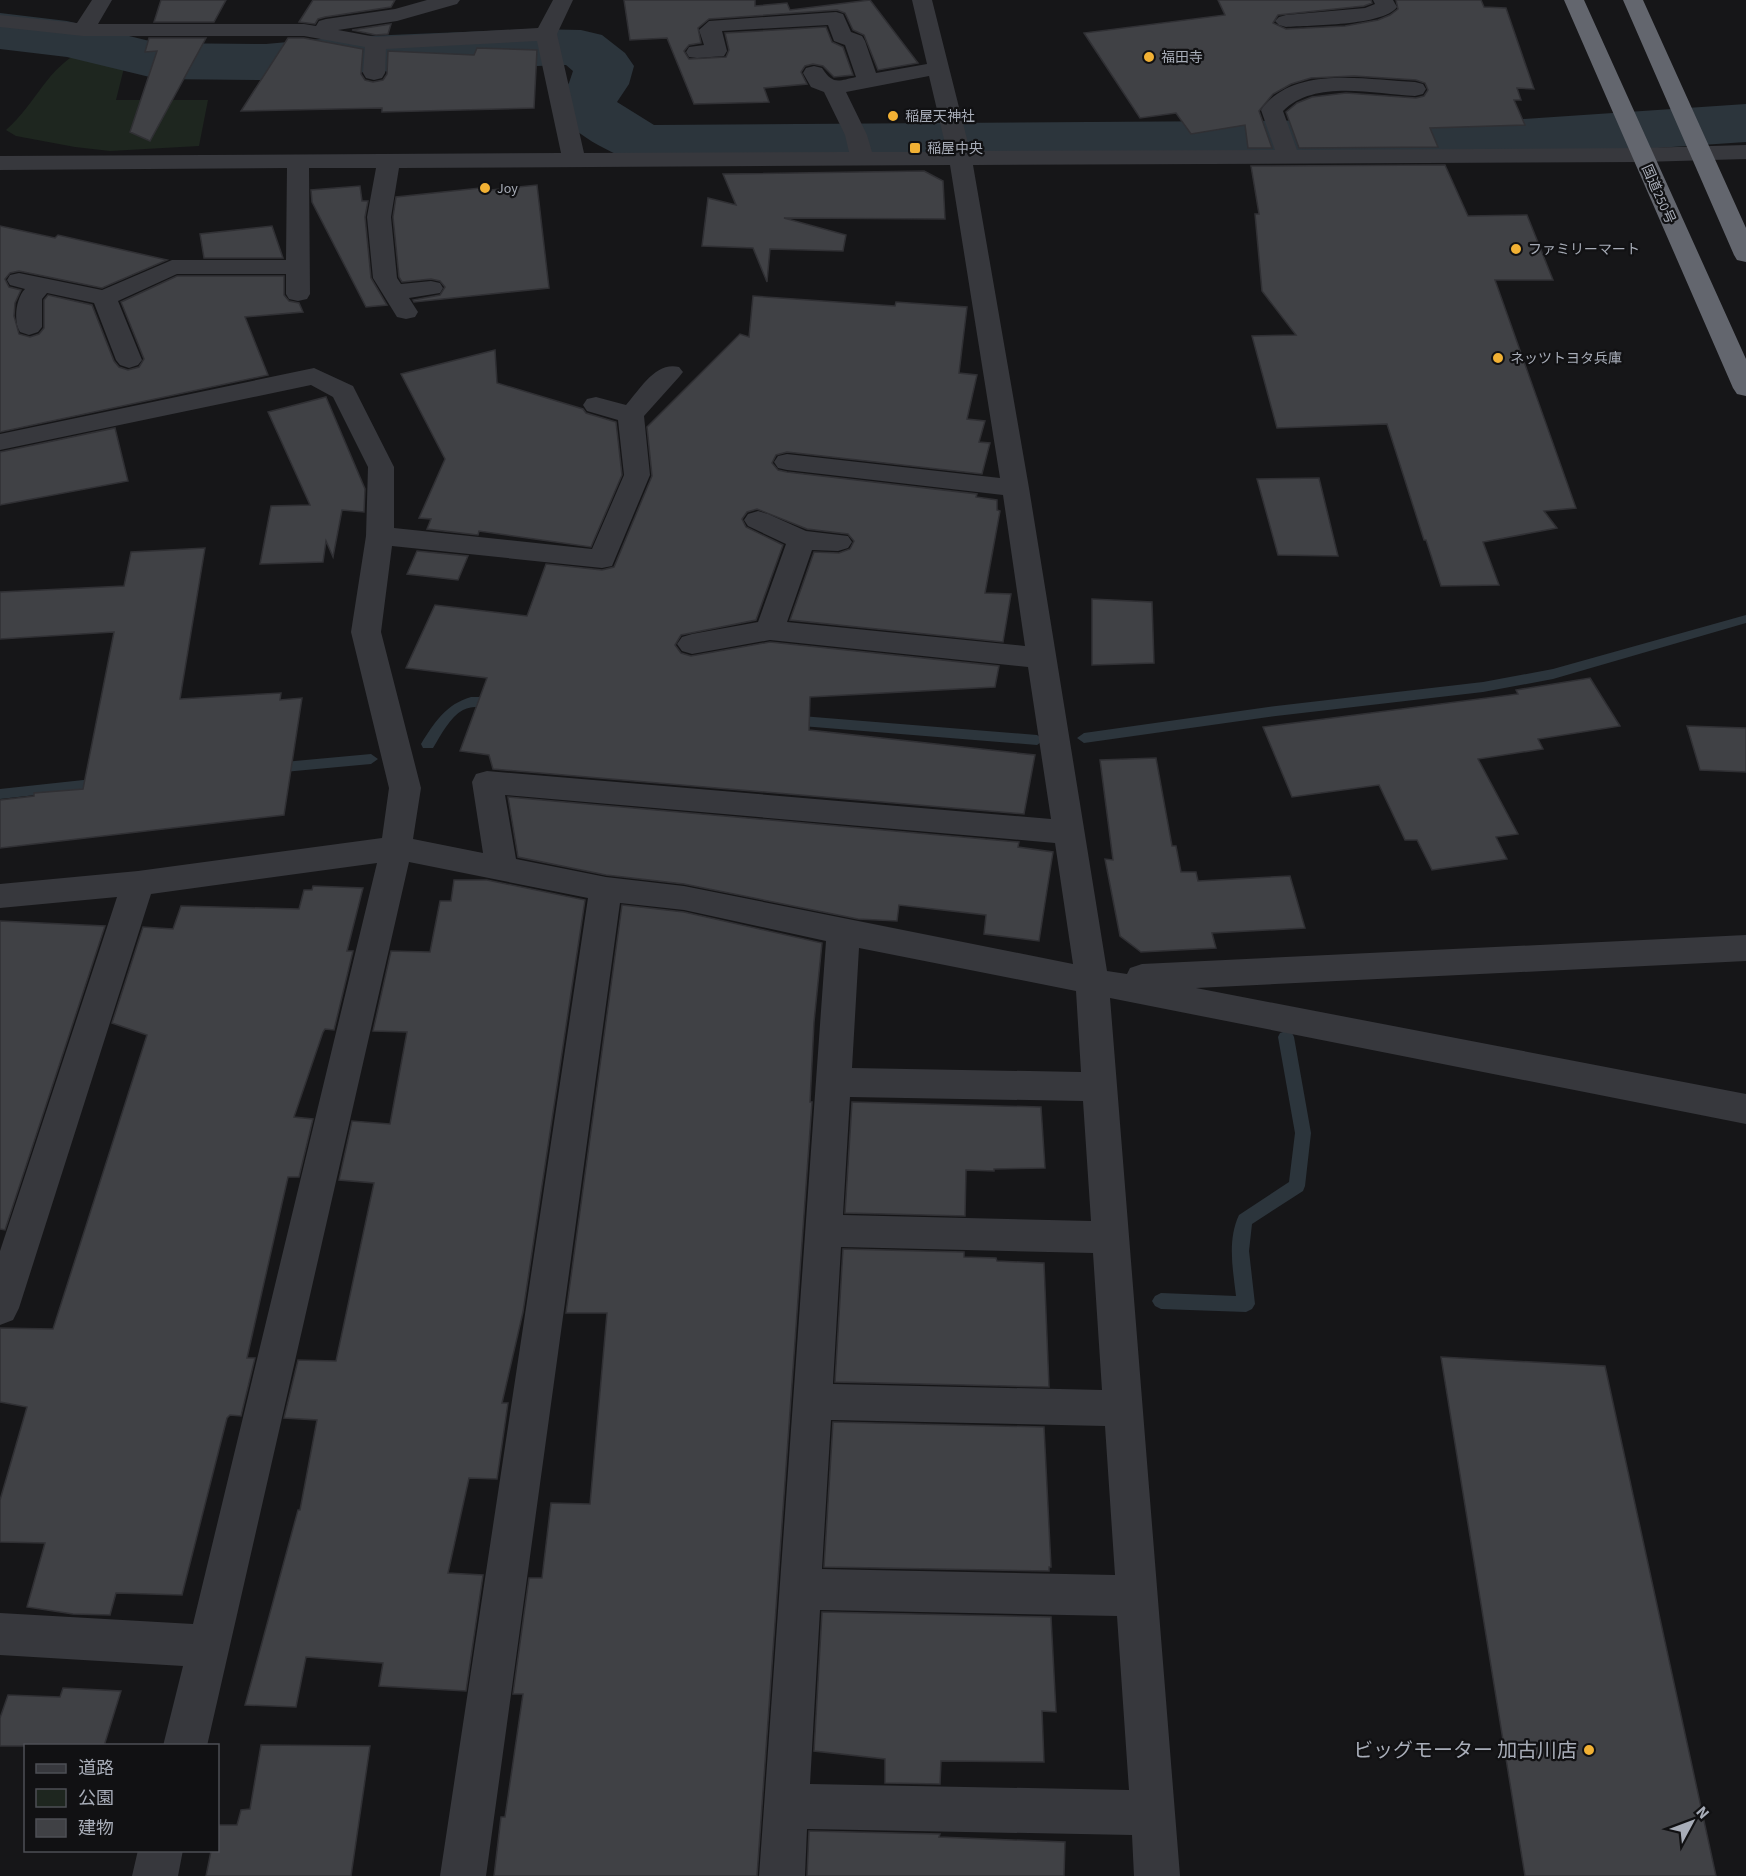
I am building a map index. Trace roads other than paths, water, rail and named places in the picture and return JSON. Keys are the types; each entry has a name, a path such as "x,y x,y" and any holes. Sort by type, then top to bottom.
{"highway":[{"name":"国道250号","path":"1574,0 1746,388"},
{"path":"1634,0 1699,153 1746,255"}],"street":[{"path":"83,30 102,0"},
{"path":"304,30 335,22 397,15 450,0"},
{"path":"563,0 546,34 574,160"},
{"path":"922,0 960,158 1015,488 1092,979 1157,1876"},
{"path":"1286,21 1368,14 1387,7 1383,0"},
{"path":"697,52 716,51 710,30 712,16 836,18 842,36 854,41 868,81"},
{"path":"0,21 83,30 304,30 376,43 546,34"},
{"path":"374,73 376,43"},
{"path":"814,73 819,82 833,88 939,68"},
{"path":"1284,144 1272,110 1282,99 1295,91 1326,86 1415,89"},
{"path":"833,88 860,150"},
{"path":"0,164 574,160 860,150 960,158 1284,144 1642,154 1746,152"},
{"path":"389,161 379,218 385,278 400,302 431,288"},
{"path":"298,162 298,294"},
{"path":"29,327 30,283 104,298 159,275 172,267 298,267"},
{"path":"104,298 129,360"},
{"path":"380,536 599,572 637,475 631,415 670,372"},
{"path":"0,442 314,376 344,392 381,467 380,536 366,632 405,788 396,848 185,1744"},
{"path":"597,405 631,415"},
{"path":"787,462 830,455 1015,488"},
{"path":"758,520 801,540 838,542"},
{"path":"770,630 801,540"},
{"path":"692,644 770,630 1041,658"},
{"path":"501,868 487,782 1069,832"},
{"path":"0,896 138,883 396,848 606,889 684,898 843,932 1746,1109"},
{"path":"0,1308 138,883"},
{"path":"463,1876 606,889"},
{"path":"782,1876 843,932"},
{"path":"1092,979 1746,948"},
{"path":"833,1082 1100,1087"},
{"path":"824,1231 1110,1236"},
{"path":"814,1402 1122,1408"},
{"path":"800,1589 1135,1596"},
{"path":"0,1634 208,1646"},
{"path":"786,1806 1152,1813"},
{"path":"155,1876 161,1852"}],"waterway":[{"path":"0,31 67,39 158,61 266,62 343,55 534,47 581,48 604,66 599,84 583,107 641,144 1523,138 1746,123"},
{"path":"1084,738 1276,711 1483,687 1553,674 1746,619"},
{"path":"428,744 455,708 471,702 498,702"},
{"path":"789,720 1037,740"},
{"path":"273,768 371,759"},
{"path":"0,794 102,783"},
{"path":"1161,1301 1246,1304 1240,1251 1245,1220 1297,1186 1303,1133 1286,1037"}],"place":[{"name":"福田寺","path":"1149,57"},
{"name":"稲屋天神社","path":"893,116"},
{"name":"稲屋中央","path":"915,148"},
{"name":"Joy","path":"485,188"},
{"name":"ファミリーマート","path":"1516,249"},
{"name":"ネッツトヨタ兵庫","path":"1498,358"},
{"name":"ビッグモーター 加古川店","path":"1589,1750"}]}
